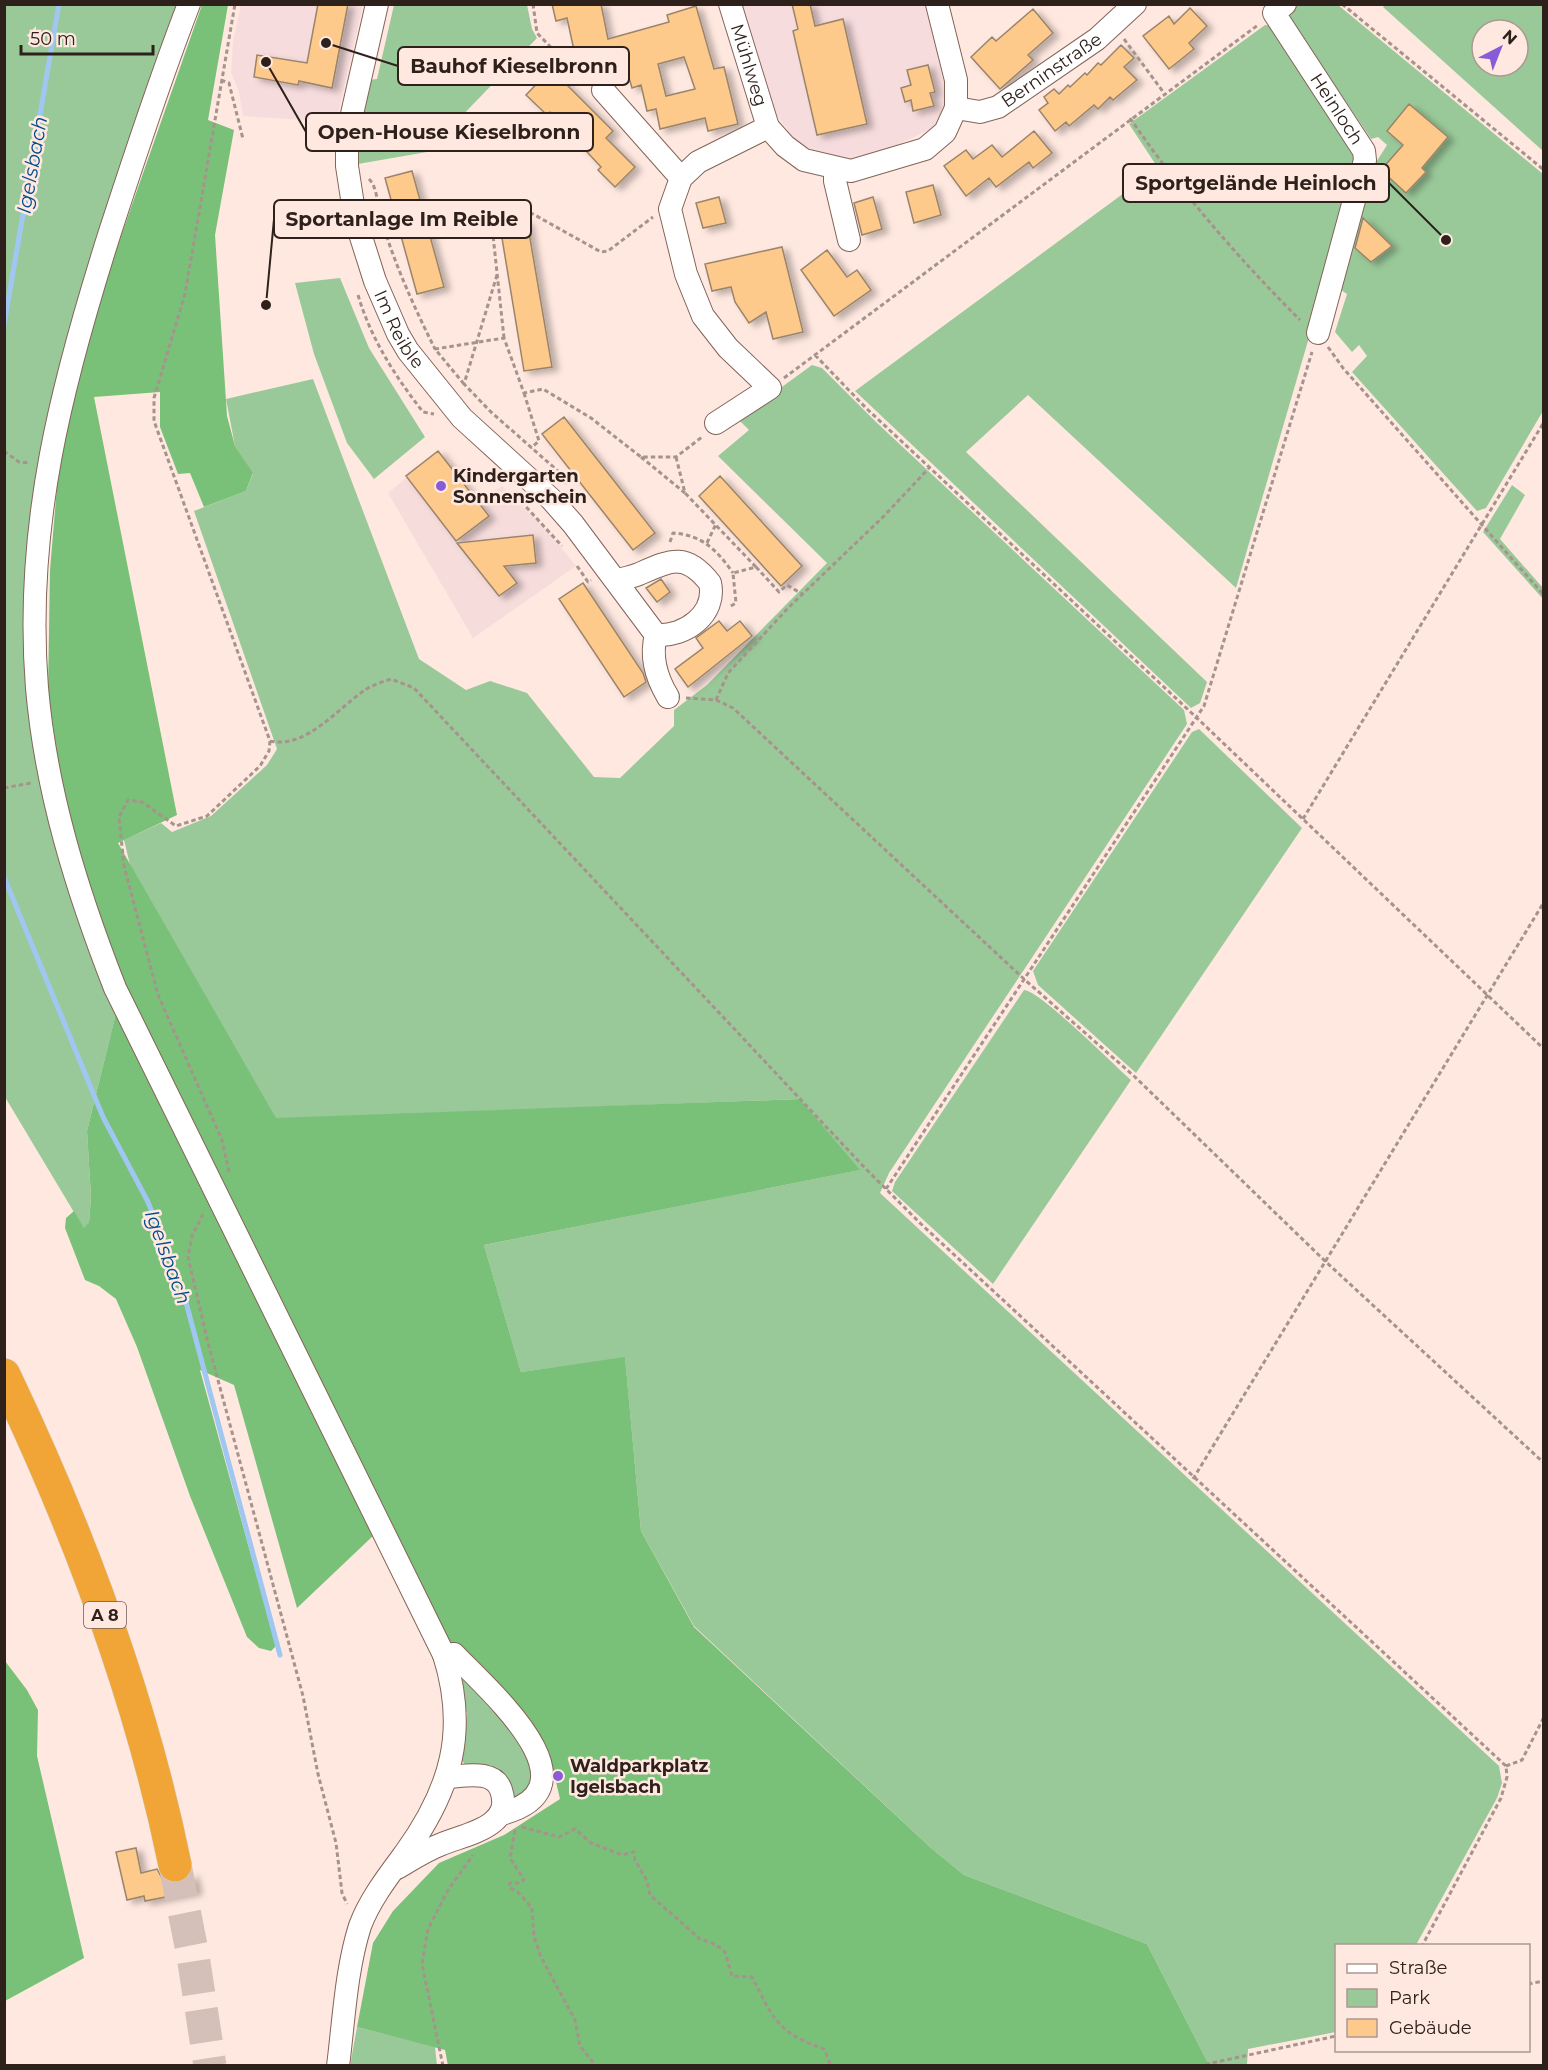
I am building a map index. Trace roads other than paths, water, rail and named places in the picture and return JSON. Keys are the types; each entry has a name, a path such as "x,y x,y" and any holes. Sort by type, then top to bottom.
{"highway":[{"name":"A 8","path":"4,1375 66,1508 115,1641 142,1727 166,1867 142,1803 108,1683 47,1516 4,1422"}],"street":[{"path":"189,4 164,70 80,324 62,392 47,465 40,524 35,638 38,697 51,779 76,884 115,988 444,1655 455,1705 454,1742 448,1777 436,1805 375,1896 361,1925 351,1966 338,2061"},
{"name":"Im Reible","path":"377,4 347,136 347,166 355,218 375,281 398,334 408,351 462,418 551,499 656,635"},
{"name":"Mühlweg","path":"730,4 768,127"},
{"path":"716,423 770,388 728,348 703,316 686,274 670,209 681,178 698,162 768,127 784,146 804,160 836,169 851,171 925,149 945,132 956,108 956,80 938,4"},
{"name":"Berninstraße","path":"956,108 980,112 998,107 1097,39 1135,4"},
{"name":"Heinloch","path":"1279,9 1365,151 1365,160 1318,333"},
{"path":"603,90 681,178"},
{"path":"836,169 836,182 849,240"},
{"path":"616,581 660,563 681,560 692,564 710,583 711,605 706,612 678,633 656,635 652,650 658,680 668,697"},
{"path":"444,1655 454,1654 514,1717 532,1740 543,1777 538,1790 528,1802 515,1811 501,1814"},
{"path":"393,1870 440,1845 492,1824 501,1814 504,1801 501,1787 492,1778 481,1775 448,1777"}],"waterway":[{"name":"Igelsbach","path":"4,325 59,4"},
{"name":"Igelsbach","path":"4,877 103,1117 148,1202 183,1291 280,1655"}],"tunnel":[{"path":"175,1865 193,1956 210,2066"}],"place":[{"name":"Bauhof Kieselbronn","path":"326,43"},
{"name":"Open-House Kieselbronn","path":"266,62"},
{"name":"Sportgelände Heinloch","path":"1446,240"},
{"name":"Sportanlage Im Reible","path":"266,305"},
{"name":"Kindergarten Sonnenschein","path":"441,486"},
{"name":"Waldparkplatz Igelsbach","path":"558,1776"}]}
